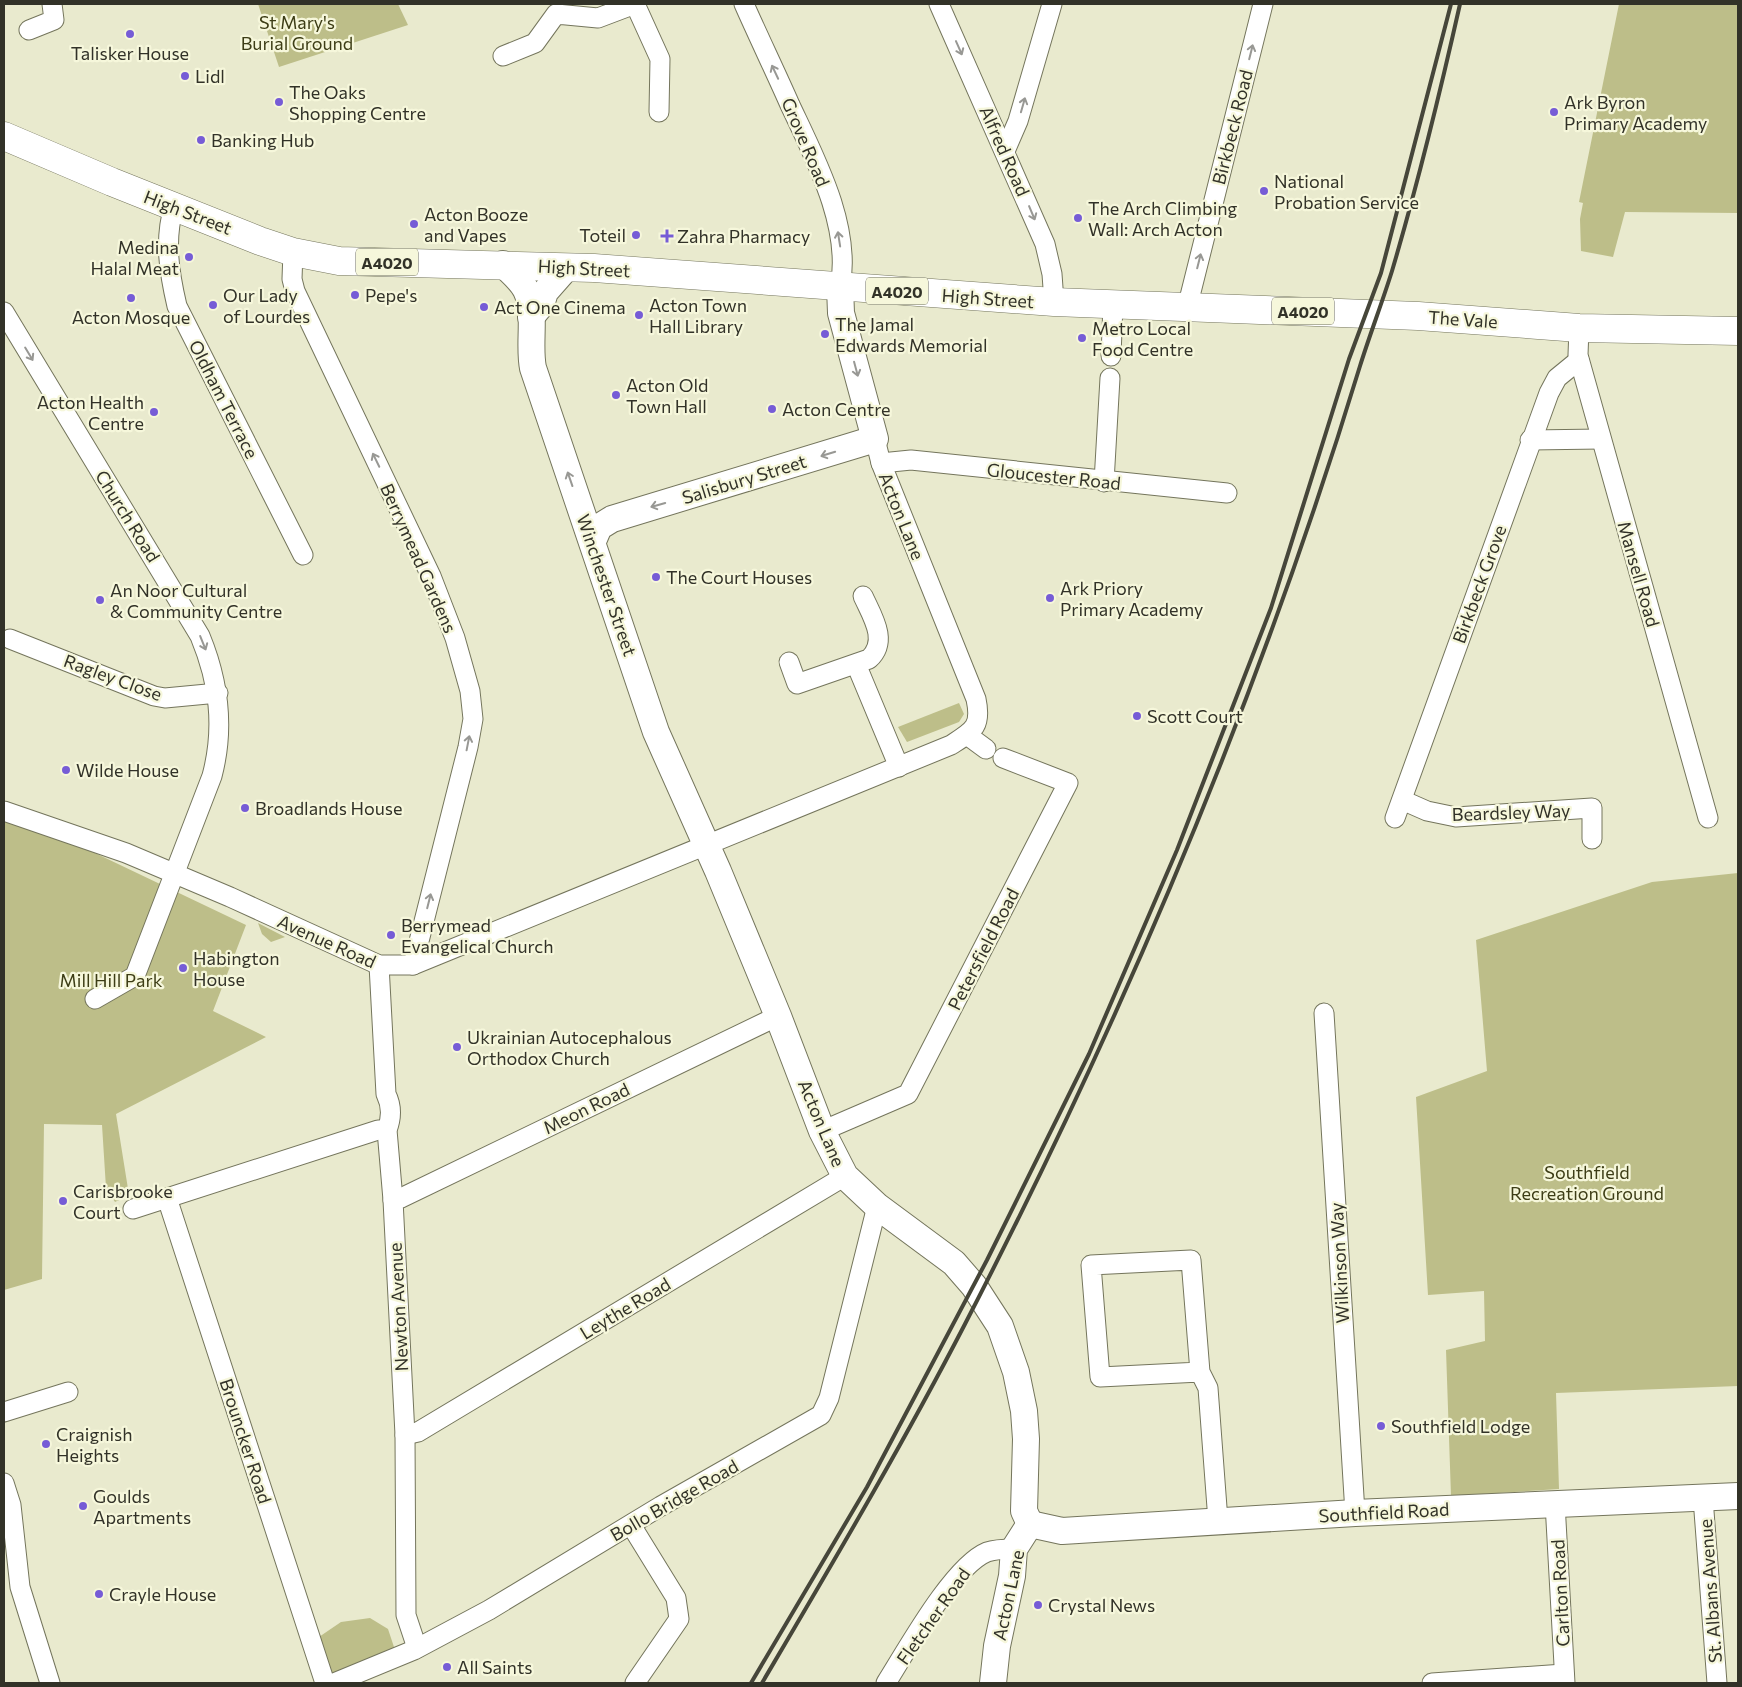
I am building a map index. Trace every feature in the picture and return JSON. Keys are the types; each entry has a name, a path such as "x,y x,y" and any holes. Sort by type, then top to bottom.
{"main road":[{"name":"High Street","path":"4,136 112,182 293,252 339,261 567,267 1054,302 1187,308"},
{"name":"Winchester Street","path":"503,264 526,290 531,317 530,348 533,368 656,732 706,846"},
{"name":"Winchester Street","path":"531,317 541,305 545,292 567,267"},
{"name":"Acton Lane","path":"840,287 840,313 878,451"},
{"name":"The Vale","path":"1187,308 1418,316 1579,328 1738,331"},
{"name":"Salisbury Street","path":"593,541 599,527 612,519 878,451"},
{"name":"Salisbury Street","path":"579,505 590,517 612,519"},
{"name":"Acton Lane","path":"706,846 778,1016 822,1130 844,1176 877,1206 954,1264 974,1286 1000,1326 1016,1372 1024,1411 1026,1439 1024,1511 1030,1524 1014,1549 1012,1576 997,1646 993,1683"},
{"name":"Southfield Road","path":"1030,1524 1062,1531 1356,1513 1738,1496"}],"street":[{"path":"29,30 54,20 52,4"},
{"path":"503,56 535,43 555,9 598,18 635,4 660,59 659,112"},
{"name":"Grove Road","path":"744,4 819,168 828,192 839,236 843,271 840,287"},
{"name":"Alfred Road","path":"939,4 1045,244 1052,274 1054,302"},
{"path":"1005,151 1018,121 1052,4"},
{"name":"Birkbeck Road","path":"1187,308 1263,4"},
{"name":"Oldham Terrace","path":"174,206 168,243 172,285 177,306 303,555"},
{"name":"Berrymead Gardens","path":"293,252 292,279 295,291 431,576 455,638 470,691 473,719 468,747 413,965"},
{"path":"1111,356 1113,304"},
{"name":"Church Road","path":"4,312 200,636 212,664 218,693 220,723 212,776 135,976 96,999"},
{"name":"Mansell Road","path":"1579,328 1579,360 1708,818"},
{"name":"Birkbeck Grove","path":"1395,818 1530,440 1549,393 1558,378 1579,360"},
{"path":"1104,482 1110,378"},
{"path":"1530,440 1601,439"},
{"name":"Gloucester Road","path":"878,451 911,460 1104,482 1227,493"},
{"name":"Acton Lane","path":"878,451 976,699 979,713 977,725 967,735"},
{"path":"789,662 797,684 869,659 878,652 880,640 863,596"},
{"name":"Ragley Close","path":"10,639 154,696 166,698 218,693"},
{"path":"856,664 899,766"},
{"path":"706,846 733,832 951,745 967,735 986,749"},
{"name":"Petersfield Road","path":"822,1130 908,1094 1068,783 1003,758"},
{"name":"Beardsley Way","path":"1402,800 1427,811 1456,817 1592,808 1592,839"},
{"name":"Avenue Road","path":"4,811 126,853 230,897 379,966 413,965 706,846"},
{"name":"Newton Avenue","path":"379,966 386,1094 390,1103 391,1120 387,1130 393,1200 405,1435 406,1615 417,1648"},
{"name":"Wilkinson Way","path":"1324,1013 1356,1513"},
{"name":"Meon Road","path":"393,1200 401,1198 778,1016"},
{"path":"133,1209 378,1130 387,1130"},
{"name":"Leythe Road","path":"405,1435 426,1427 844,1176"},
{"name":"Brouncker Road","path":"167,1198 325,1683"},
{"name":"Bollo Bridge Road","path":"334,1683 417,1648 489,1610 821,1415 829,1398 877,1206"},
{"path":"1200,1372 1100,1377 1091,1265 1191,1260 1200,1372 1208,1388 1218,1521"},
{"path":"4,1412 68,1392"},
{"path":"4,1483 11,1505 20,1587 50,1683"},
{"name":"St. Albans Avenue","path":"1703,1498 1717,1683"},
{"name":"Carlton Road","path":"1555,1504 1564,1679"},
{"path":"631,1525 676,1598 679,1619 635,1683"},
{"name":"Fletcher Road","path":"886,1683 950,1585 971,1562 987,1552 1002,1548 1014,1549"},
{"path":"1432,1683 1564,1679"}],"green space":[{"name":"St Mary's Burial Ground","path":"258,4 398,4 408,25 279,67"},
{"path":"1619,4 1738,4 1738,213 1625,212 1613,257 1581,251 1580,219 1583,203 1579,202"},
{"path":"959,703 964,714 959,722 907,742 898,727"},
{"name":"Mill Hill Park","path":"4,820 95,853 246,925 213,1011 266,1037 116,1114 129,1195 115,1202 106,1188 102,1125 44,1124 42,1279 4,1290"},
{"name":"Southfield Recreation Ground","path":"1738,873 1738,1386 1556,1393 1559,1489 1451,1496 1446,1350 1485,1341 1484,1291 1428,1295 1416,1097 1487,1071 1476,940 1652,882"},
{"path":"258,923 285,937 271,942 262,934"},
{"path":"370,1618 388,1629 395,1650 328,1676 316,1639 341,1622"}],"railway":[{"path":"751,1683 867,1487 987,1260 1089,1054 1177,850 1271,608 1349,359 1381,273 1451,4"},
{"path":"762,1683 892,1460 965,1324 1080,1091 1184,854 1233,734 1321,490 1402,238 1437,104 1460,4"}],"place":[{"name":"Talisker House","path":"130,34"},
{"name":"Lidl","path":"185,76"},
{"name":"The Oaks Shopping Centre","path":"279,102"},
{"name":"Ark Byron Primary Academy","path":"1554,112"},
{"name":"Banking Hub","path":"201,140"},
{"name":"National Probation Service","path":"1264,191"},
{"name":"The Arch Climbing Wall: Arch Acton","path":"1078,218"},
{"name":"Acton Booze and Vapes","path":"414,224"},
{"name":"Toteil","path":"636,235"},
{"name":"Zahra Pharmacy","path":"667,236"},
{"name":"Medina Halal Meat","path":"189,257"},
{"name":"Pepe's","path":"355,295"},
{"name":"Acton Mosque","path":"131,298"},
{"name":"Our Lady of Lourdes","path":"213,305"},
{"name":"Act One Cinema","path":"484,307"},
{"name":"Acton Town Hall Library","path":"639,315"},
{"name":"The Jamal Edwards Memorial","path":"825,334"},
{"name":"Metro Local Food Centre","path":"1082,338"},
{"name":"Acton Old Town Hall","path":"616,395"},
{"name":"Acton Centre","path":"772,409"},
{"name":"Acton Health Centre","path":"154,412"},
{"name":"The Court Houses","path":"656,577"},
{"name":"Ark Priory Primary Academy","path":"1050,598"},
{"name":"An Noor Cultural & Community Centre","path":"100,600"},
{"name":"Scott Court","path":"1137,716"},
{"name":"Wilde House","path":"66,770"},
{"name":"Broadlands House","path":"245,808"},
{"name":"Berrymead Evangelical Church","path":"391,935"},
{"name":"Habington House","path":"183,968"},
{"name":"Ukrainian Autocephalous Orthodox Church","path":"457,1047"},
{"name":"Carisbrooke Court","path":"63,1201"},
{"name":"Southfield Lodge","path":"1381,1426"},
{"name":"Craignish Heights","path":"46,1444"},
{"name":"Goulds Apartments","path":"83,1506"},
{"name":"Crayle House","path":"99,1594"},
{"name":"Crystal News","path":"1038,1605"},
{"name":"All Saints","path":"447,1667"}]}
